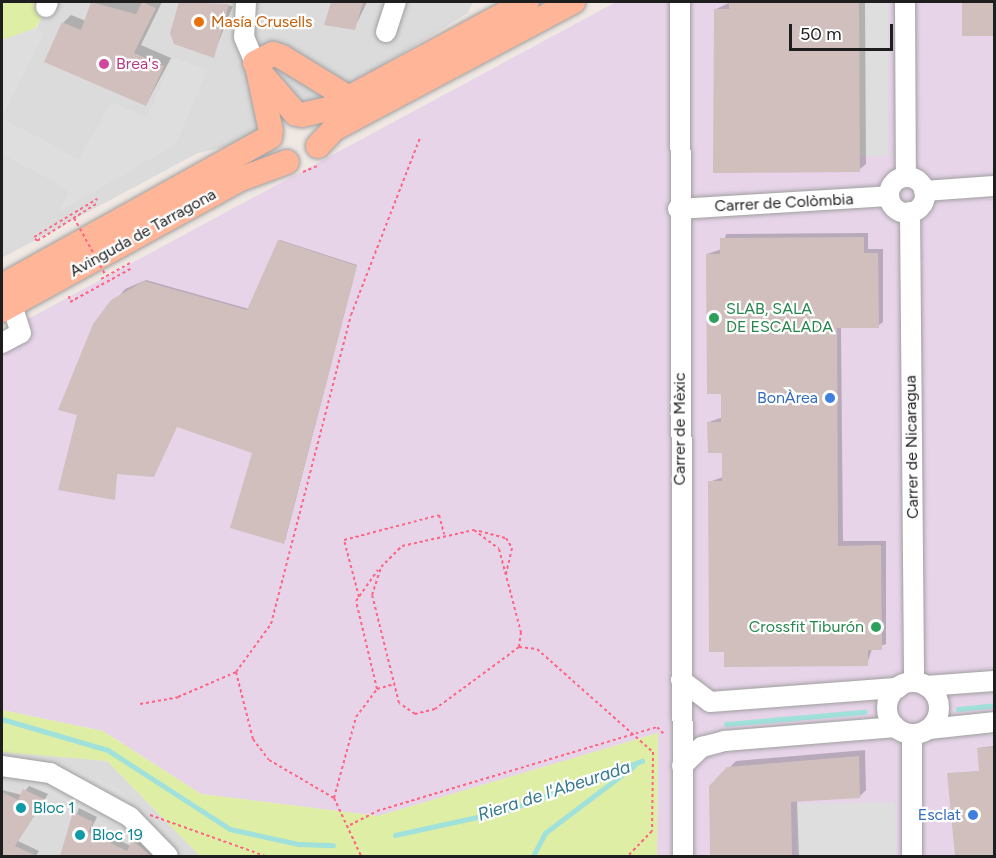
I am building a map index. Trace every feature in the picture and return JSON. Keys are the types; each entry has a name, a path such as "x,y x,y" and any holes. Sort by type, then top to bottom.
{"main road":[{"path":"271,134 281,118 299,115 349,98 527,2"},
{"path":"256,66 274,152 287,162 306,160 334,129 573,2"},
{"path":"256,66 273,54 282,57 349,98"},
{"path":"256,66 299,115 315,125 318,146"},
{"name":"Avinguda de Tarragona","path":"5,300 271,134"},
{"name":"Avinguda de Tarragona","path":"5,300 238,180 287,162"}],"street":[{"path":"246,2 244,37 256,66"},
{"path":"386,32 396,2"},
{"name":"Carrer de Mèxic","path":"680,2 678,209 683,856"},
{"path":"905,2 906,177"},
{"path":"906,177 919,182 924,191 920,206 910,212 896,208 889,196 892,185 906,177"},
{"path":"924,191 994,186"},
{"name":"Carrer de Colòmbia","path":"678,209 889,196"},
{"name":"Carrer de Nicaragua","path":"910,212 912,685"},
{"path":"2,343 21,333 5,300"},
{"path":"681,680 710,702 912,685 994,681"},
{"path":"912,685 887,710 912,730"},
{"path":"912,685 938,707 912,730 912,856"},
{"path":"681,766 702,747 725,741 912,730 994,722"},
{"path":"2,766 50,773 130,817 168,856"}],"path":[{"path":"140,704 178,697 236,672 271,624 351,315 420,138"},
{"path":"96,204 37,241 34,237 97,199"},
{"path":"74,218 105,276"},
{"path":"130,263 67,297 70,302 132,268"},
{"path":"377,689 359,597 344,540 439,515 444,534"},
{"path":"474,530 499,549 521,632 519,647"},
{"path":"359,597 381,567 402,546 444,534 474,530 506,538 512,548 506,574"},
{"path":"381,567 372,595 399,703 415,714 435,709 519,647 537,649 653,752 652,831 628,856"},
{"path":"236,672 258,746 269,760 334,798 351,827 360,856"},
{"path":"334,798 356,717 377,689 394,684"},
{"path":"351,827 377,811 634,734 657,728 670,740 681,740"},
{"path":"130,817 154,815 265,856"}],"shaded area":[{"path":"34,2 473,2 468,13 352,84 225,147 198,153 2,258 2,40 37,28 45,7"},
{"path":"616,2 994,2 994,856 657,856 658,733 378,816 201,794 103,731 2,710 2,333"},
{"path":"859,2 888,2 888,156 859,156"},
{"path":"36,28 44,33 2,117 2,40"},
{"path":"173,57 207,70 176,144 59,212 69,190 2,154 2,118 79,159 111,102 147,117"},
{"path":"17,750 107,761 200,856 2,856 2,752"},
{"path":"49,758 123,791 137,809 121,828 23,781"},
{"path":"895,802 896,856 797,856 796,804"}],"green space":[{"path":"2,2 34,2 46,7 36,28 2,40"},
{"path":"2,710 103,731 201,794 378,816 658,733 657,856 200,856 107,761 2,752"}],"building":[{"name":"Brea's","path":"91,2 136,14 142,2 156,8 134,53 164,66 146,106 44,62 62,22 81,30"},
{"name":"Masía Crusells","path":"179,2 229,4 214,58 174,44 170,33"},
{"path":"331,2 363,2 355,30 324,25"},
{"path":"729,2 859,2 860,172 713,173 714,9 729,9"},
{"path":"962,2 994,2 994,36 962,36"},
{"path":"864,237 864,253 878,253 879,328 837,328 838,546 881,545 882,650 868,650 868,666 724,667 724,652 709,652 708,481 722,481 722,453 708,453 707,422 721,422 721,394 707,394 706,254 720,254 720,238"},
{"path":"278,240 357,266 284,544 230,528 252,453 177,427 154,477 117,474 115,500 58,490 77,415 58,410 93,324 111,300 144,281 247,310"},
{"name":"Esclat","path":"994,747 994,856 955,856 947,773 979,771 977,748"},
{"path":"859,756 860,798 791,802 792,856 710,856 709,786 727,767"},
{"name":"Bloc 1","path":"23,789 44,799 15,846 37,856 2,856 2,792 18,800"},
{"name":"Bloc 19","path":"73,812 93,822 88,832 127,851 132,840 152,856 60,856"}],"waterway":[{"name":"Riera de l'Abeurada","path":"958,709 994,705"},
{"name":"Riera de l'Abeurada","path":"726,724 864,712"},
{"name":"Riera de l'Abeurada","path":"2,719 108,750 230,829 299,844 333,845"},
{"name":"Riera de l'Abeurada","path":"395,835 505,811 642,761"},
{"path":"533,856 545,833 634,766"}],"place":[{"name":"Masía Crusells","path":"199,22"},
{"name":"Brea's","path":"104,64"},
{"name":"SLAB, SALA DE ESCALADA","path":"714,318"},
{"name":"BonÀrea","path":"830,398"},
{"name":"Crossfit Tiburón","path":"876,627"},
{"name":"Bloc 1","path":"21,808"},
{"name":"Esclat","path":"973,815"},
{"name":"Bloc 19","path":"80,835"}]}
